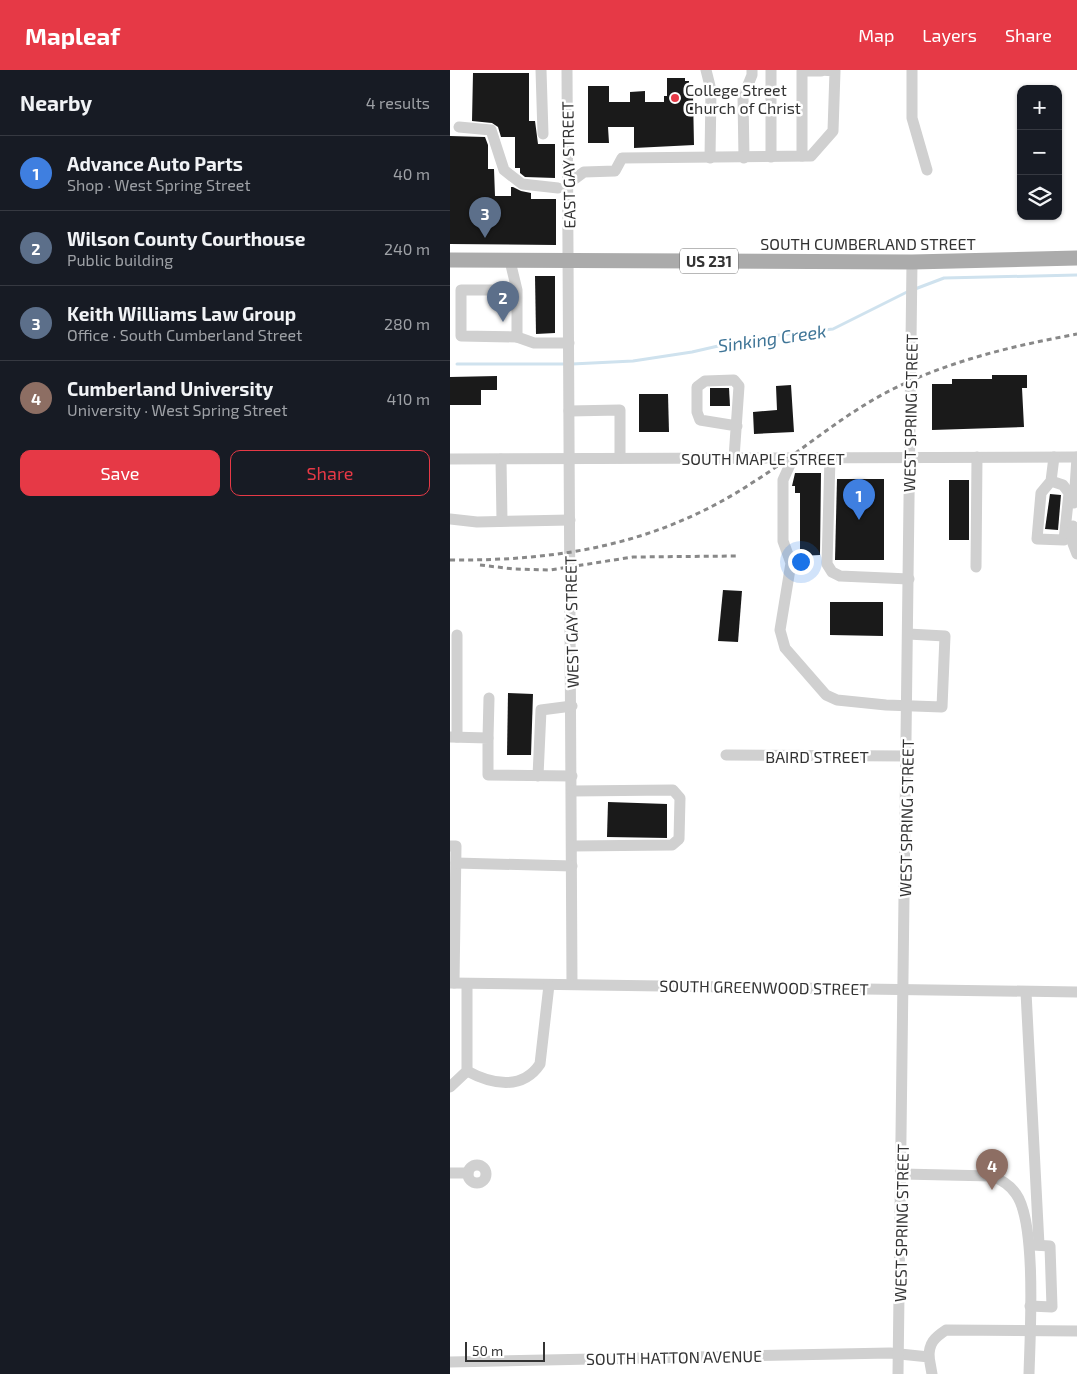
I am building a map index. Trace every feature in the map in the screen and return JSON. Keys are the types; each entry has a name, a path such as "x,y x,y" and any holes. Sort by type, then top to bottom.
{"main road":[{"name":"SOUTH CUMBERLAND STREET","path":"450,260 912,262 1077,258"}],"street":[{"path":"541,70 543,134"},
{"name":"EAST GAY STREET","path":"567,70 569,260"},
{"path":"706,70 711,90 710,158"},
{"path":"744,158 744,97 752,70"},
{"path":"771,70 771,157"},
{"path":"912,70 912,118 927,170"},
{"path":"569,183 584,172 615,171 622,158 810,156 833,131 835,71 802,71 802,156"},
{"path":"459,127 491,130 504,170 522,184 558,188"},
{"name":"WEST GAY STREET","path":"569,260 572,984"},
{"path":"510,261 517,290 517,337"},
{"name":"WEST SPRING STREET","path":"898,1374 908,707 912,262"},
{"path":"517,290 461,290 461,336 517,337 534,344 570,343"},
{"path":"734,458 737,426 739,386 734,380 705,381 697,387 697,412 700,420 737,426"},
{"path":"569,412 620,410 620,458"},
{"path":"976,567 977,457"},
{"path":"1051,481 1063,485 1069,493 1064,540 1037,539 1041,493 1051,481 1054,457"},
{"path":"1077,457 1072,541 1077,554"},
{"name":"SOUTH MAPLE STREET","path":"450,459 1077,457"},
{"path":"793,458 783,480 782,541 788,554 791,569 780,630 785,648 826,695 837,700 908,707 942,707 945,636 908,634"},
{"path":"830,458 827,564 829,570 840,576 909,579"},
{"path":"501,459 502,521"},
{"path":"450,519 502,521 570,520"},
{"path":"458,635 453,737 488,738"},
{"path":"489,698 488,775 572,776"},
{"path":"538,776 541,710 572,706"},
{"name":"BAIRD STREET","path":"726,755 907,756"},
{"path":"572,791 673,790 680,798 679,839 672,845 572,846"},
{"path":"450,846 456,846 452,929 452,983"},
{"path":"456,863 572,866"},
{"name":"SOUTH GREENWOOD STREET","path":"452,983 1077,992"},
{"path":"450,1087 467,1071 467,984"},
{"path":"467,1071 482,1079 507,1084 516,1082 535,1072 540,1064 548,984"},
{"path":"1026,992 1034,1245 1030,1306 1029,1374"},
{"path":"450,1173 468,1173"},
{"path":"902,1174 977,1176 1001,1179 1017,1195 1034,1245"},
{"path":"1030,1306 1052,1307 1050,1246 1034,1245"},
{"path":"932,1374 929,1346 935,1338 946,1330 1077,1331"},
{"name":"SOUTH HATTON AVENUE","path":"450,1362 880,1353 929,1357"},
{"path":"482,1361 483,1374"}],"building":[{"path":"473,73 529,73 529,121 535,121 538,144 555,144 555,178 525,177 520,173 520,168 515,168 515,137 501,137 498,127 492,123 472,121"},
{"path":"667,78 685,78 685,81 689,81 689,96 693,96 694,145 634,148 634,127 608,127 609,143 588,143 588,86 609,86 609,102 630,102 630,92 645,91 645,102 664,102 664,96 667,96"},
{"path":"450,136 485,137 488,145 488,169 494,169 495,196 511,196 511,187 513,187 531,193 531,199 556,199 556,245 450,244"},
{"path":"535,276 555,276 555,333 536,334"},
{"path":"992,375 1027,375 1027,388 1022,388 1024,427 932,430 932,384 952,384 952,379 992,379"},
{"path":"497,376 497,390 481,390 481,405 450,405 450,377"},
{"path":"791,385 794,432 754,434 753,412 777,410 776,386"},
{"path":"710,388 729,388 730,406 710,406"},
{"path":"639,394 668,394 669,432 639,432"},
{"path":"795,473 821,473 820,555 800,556 800,493 795,493 795,486 792,486"},
{"path":"837,479 884,479 884,560 835,560"},
{"path":"949,480 969,480 969,540 949,540"},
{"path":"1050,494 1061,495 1058,530 1045,529"},
{"path":"723,590 742,591 738,642 718,641"},
{"path":"830,602 883,602 883,636 830,635"},
{"path":"508,693 533,694 531,755 507,755"},
{"path":"608,802 667,804 667,838 607,837"}],"waterway":[{"name":"Sinking Creek","path":"915,289 944,278 1077,275"},
{"name":"Sinking Creek","path":"572,364 633,361 692,352 753,338 833,329 909,291"},
{"name":"Sinking Creek","path":"457,364 566,364"}],"railway":[{"path":"450,560 532,557 571,552 646,534 683,520 719,503 755,481 840,421 893,389 938,370 983,355 1077,334"},
{"path":"480,565 514,569 550,570 633,557 736,556"}],"place":[{"name":"College Street Church of Christ","path":"675,98"},
{"name":"Keith Williams Law Group","path":"485,238"},
{"name":"Wilson County Courthouse","path":"503,322"},
{"name":"Advance Auto Parts","path":"859,520"},
{"name":"Cumberland University","path":"992,1190"}]}
